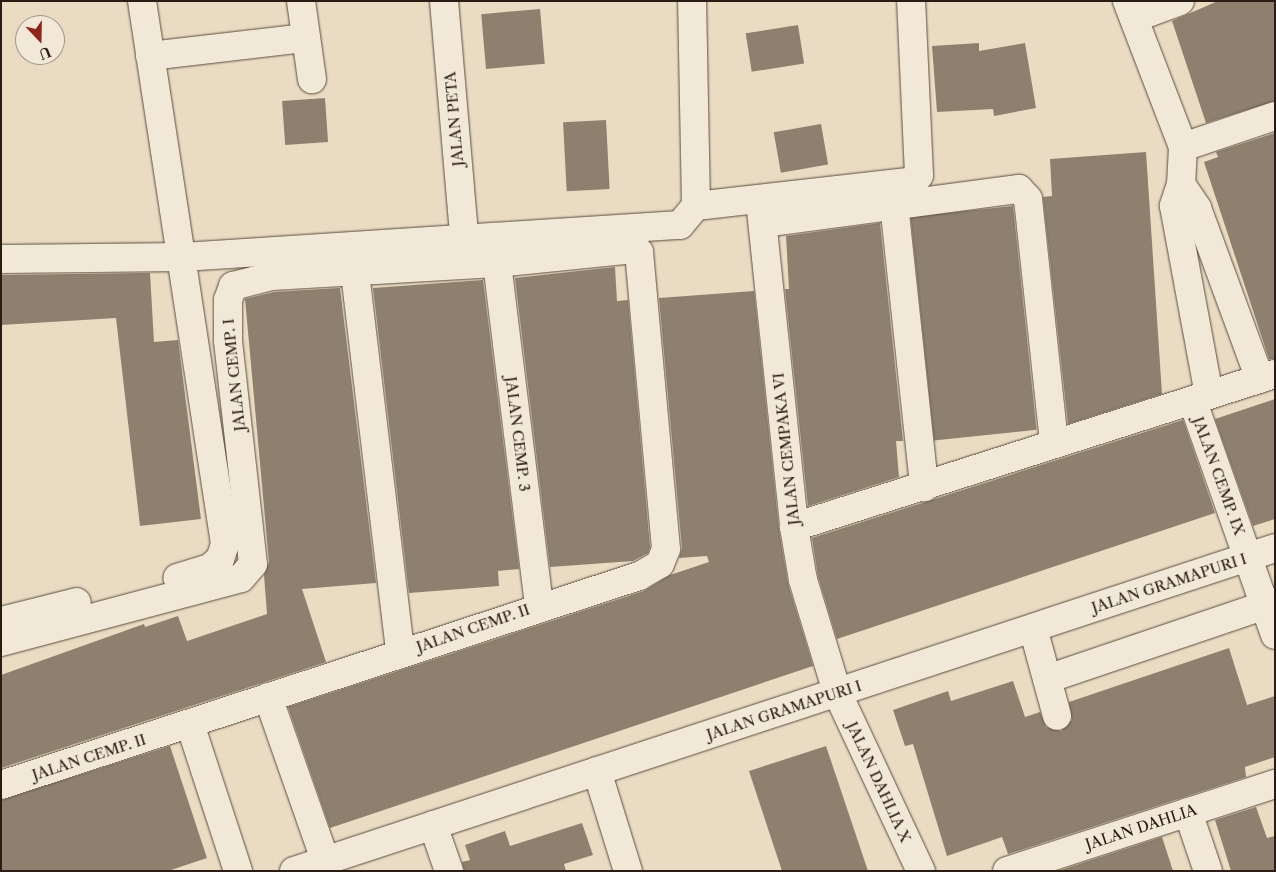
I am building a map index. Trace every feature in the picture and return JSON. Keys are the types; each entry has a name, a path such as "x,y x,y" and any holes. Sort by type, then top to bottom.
{"street":[{"path":"1,621 196,574 220,559 225,544 183,256 142,1"},
{"path":"301,1 312,79"},
{"name":"JALAN PETA","path":"444,1 464,236"},
{"path":"1,259 183,256 464,236 671,227 689,219 696,206 692,1"},
{"path":"761,212 908,184 919,175 911,1"},
{"path":"1180,1 1130,10 1183,147 1275,116"},
{"path":"150,56 306,38"},
{"name":"JALAN CEMP. IX","path":"1183,147 1181,184 1174,206 1201,398 1249,557 1270,603 1275,636"},
{"path":"794,527 1267,377 1197,208 1181,184"},
{"path":"696,206 761,212 894,204 1011,188 1019,189 1028,199 1054,444"},
{"path":"894,204 924,487"},
{"name":"JALAN CEMPAKA VI","path":"761,212 794,527 803,580 837,692"},
{"name":"JALAN CEMP. I","path":"1,642 241,578 248,572 253,564 254,548 228,340 228,292 241,282 272,276 355,273 634,249 639,252 642,268"},
{"name":"JALAN CEMP. 3","path":"497,262 539,606"},
{"name":"JALAN CEMP. II","path":"1,786 539,606 639,576 655,568 664,558 642,268"},
{"path":"355,273 400,653"},
{"name":"JALAN GRAMAPURI I","path":"294,871 1275,548"},
{"path":"1047,679 1270,603"},
{"path":"1033,628 1057,716"},
{"name":"JALAN DAHLIA X","path":"837,692 921,871"},
{"path":"268,697 326,860"},
{"path":"190,724 238,871"},
{"path":"597,771 628,871"},
{"name":"JALAN DAHLIA","path":"1007,871 1064,862 1188,812 1275,784"},
{"path":"1188,812 1208,871"},
{"path":"433,825 449,871"}],"building":[{"path":"1218,1 1275,1 1275,101 1206,123 1172,21"},
{"path":"540,9 545,64 486,69 481,14"},
{"path":"798,25 804,64 752,72 746,33"},
{"path":"979,43 979,51 1025,43 1036,108 994,116 993,109 937,112 932,46"},
{"path":"325,98 328,142 285,145 282,101"},
{"path":"606,120 610,189 567,191 563,122"},
{"path":"821,124 828,164 781,173 774,132"},
{"path":"1275,133 1275,359 1269,359 1204,162 1218,157 1216,152"},
{"path":"1146,152 1162,394 1068,424 1043,197 1052,196 1050,159"},
{"path":"1013,206 1037,430 934,441 911,217"},
{"path":"880,223 903,441 896,441 899,477 808,506 785,289 789,289 786,236"},
{"path":"615,267 617,301 628,300 650,547 648,553 633,561 550,567 515,278"},
{"path":"150,273 154,342 178,340 201,519 140,526 116,318 1,325 1,275"},
{"path":"483,280 519,569 498,571 499,586 409,593 373,288"},
{"path":"340,288 376,583 302,589 326,662 1,768 1,675 144,624 145,627 178,616 187,641 267,614 264,575 269,562 245,299 274,292"},
{"path":"754,291 779,530 788,584 813,666 330,828 288,707 644,591 670,575 709,562 707,556 679,558 682,548 659,298"},
{"path":"1275,399 1275,519 1253,526 1215,419"},
{"path":"1183,420 1215,513 837,639 818,576 812,538"},
{"path":"1229,648 1247,705 1275,696 1275,757 1245,767 1246,777 1008,854 1002,837 947,856 913,744 905,746 893,710 948,691 951,701 1013,681 1025,717 1040,712 1046,727 1061,731 1072,720 1069,702"},
{"path":"170,746 207,858 168,871 1,871 1,800"},
{"path":"826,746 868,871 782,871 749,771"},
{"path":"1256,807 1267,838 1275,836 1275,871 1231,871 1215,820"},
{"path":"582,823 593,855 564,864 566,871 464,871 462,862 470,860 465,845 505,831 510,846"},
{"path":"1162,837 1173,871 1058,871"}]}
